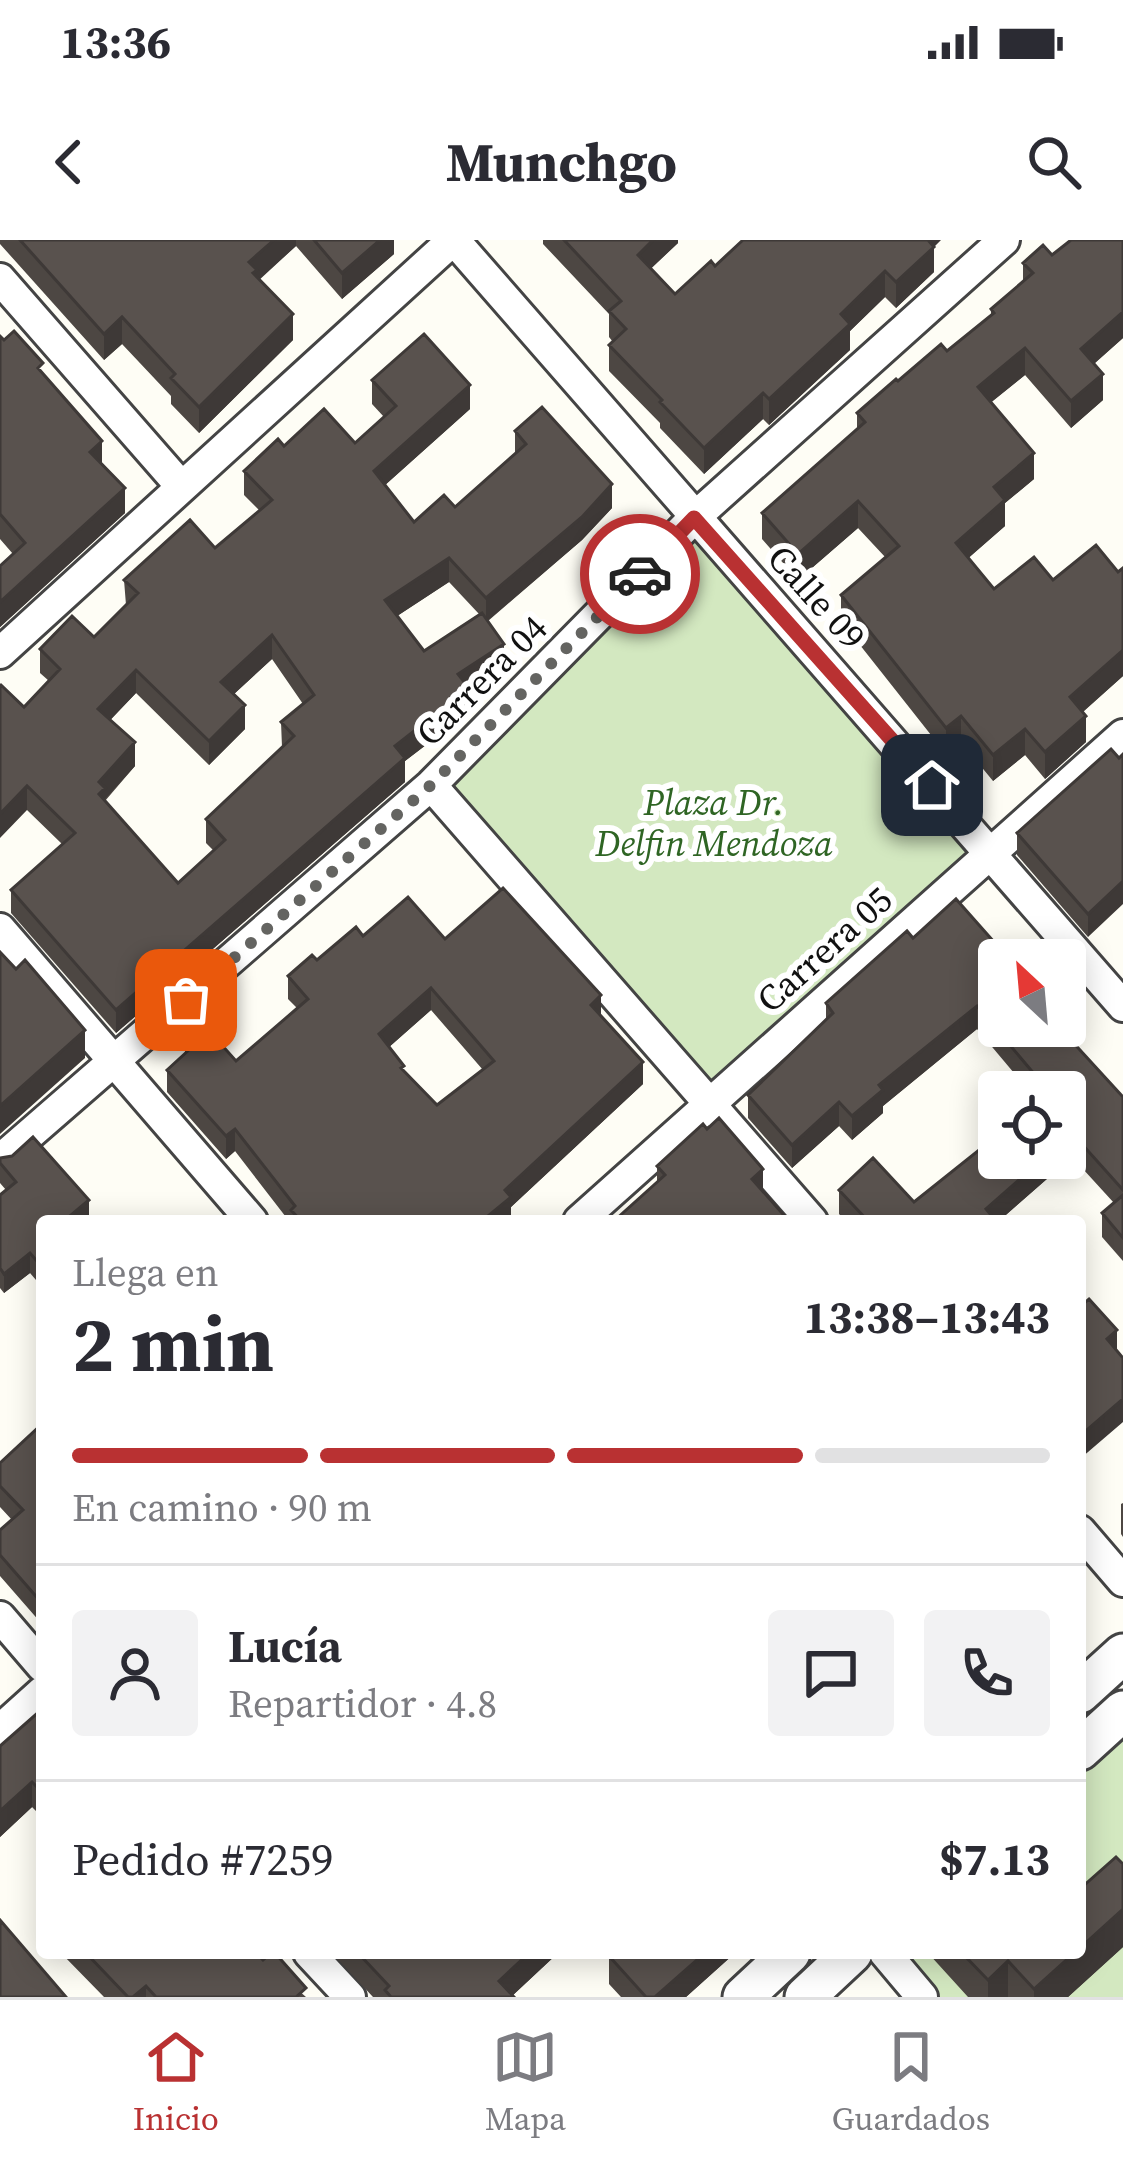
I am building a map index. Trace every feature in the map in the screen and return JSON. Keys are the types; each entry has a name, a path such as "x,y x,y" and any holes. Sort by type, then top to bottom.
{"street":[{"path":"0,653 454,240"},
{"name":"Calle 09","path":"454,240 1123,1006"},
{"name":"Carrera 04","path":"0,1160 431,785 694,518 1004,240"},
{"path":"0,280 180,485"},
{"name":"Carrera 05","path":"585,1215 1123,735"},
{"path":"431,785 807,1215"},
{"path":"0,929 247,1215"},
{"path":"1086,1538 1123,1581"},
{"path":"0,1617 36,1659"},
{"path":"1086,1688 1123,1654"},
{"path":"0,1730 36,1697"},
{"path":"1086,1745 1123,1711"},
{"path":"314,1959 350,1997"},
{"path":"743,1997 784,1959"},
{"path":"806,1997 846,1959"},
{"path":"890,1959 922,1997"}],"green space":[{"name":"Plaza Dr. Delfin Mendoza","path":"694,518 991,851 710,1104 431,785"},
{"path":"1123,1692 1123,1997 915,1997 882,1959 1086,1959 1086,1720"}],"building":[{"path":"20,240 274,240 249,262 257,270 253,273 293,314 199,407 122,317 104,334"},
{"path":"314,240 380,240 342,273"},
{"path":"564,240 653,240 638,255 675,294 743,240 928,240 934,247 896,282 885,271 841,314 850,324 769,399 763,393 704,448 609,345 626,329 609,311 621,301"},
{"path":"1071,240 1123,240 1123,312 1081,349 1103,374 1071,401 1025,348 978,387 1034,453 994,487 1005,500 956,543 994,589 1034,557 1053,580 1096,545 1118,572 1123,568 1123,650 1070,697 1086,716 1045,752 1025,729 993,755 961,716 946,728 841,595 899,546 858,501 798,554 762,513 865,422 857,413 896,379 941,344 947,351 994,313 991,309 1033,273 1023,263 1043,245 1052,255"},
{"path":"14,331 43,363 38,368 102,441 90,452 125,488 0,602 0,566 25,543 0,514 0,336 4,340"},
{"path":"424,334 470,385 374,471 414,522 444,495 455,507 526,444 515,431 542,407 612,484 582,517 486,598 449,558 385,600 424,651 482,613 504,644 458,674 469,688 395,746 405,758 116,1010 11,890 75,833 27,786 0,814 0,686 24,707 60,669 40,649 72,616 94,637 138,593 124,580 190,520 215,548 272,500 244,471 278,439 284,446 324,409 355,443 396,406 372,380","holes":["272,635 314,695 281,722 294,736 206,819 225,840 178,883 99,794 105,788 99,782 135,742 98,709 136,670 209,741 245,705 221,682"]},
{"path":"1111,749 1119,758 1123,754 1123,881 1088,914 1017,833"},
{"path":"503,888 601,995 591,1005 643,1062 505,1190 511,1197 489,1215 296,1215 291,1210 295,1206 235,1129 226,1136 167,1070 191,1048 185,1042 204,1025 236,1061 308,999 288,976 312,955 317,960 356,927 363,936 408,897 445,939","holes":["431,988 494,1061 437,1105 401,1068 404,1066 379,1034"]},
{"path":"956,899 991,939 978,939 978,1007 879,1085 883,1090 852,1116 839,1102 792,1145 748,1095 833,1013 826,1003 907,931 913,938"},
{"path":"0,952 16,969 25,960 85,1030 0,1106"},
{"path":"1012,1047 1077,1047 1123,1097 1123,1190 1086,1149 1086,1071 1032,1071"},
{"path":"719,1118 763,1169 752,1179 784,1215 621,1215 665,1175 657,1166 703,1124 707,1129"},
{"path":"33,1137 89,1200 71,1215 36,1215 36,1260 30,1253 4,1274 0,1268 0,1195 16,1182 0,1158 12,1156"},
{"path":"978,1151 978,1179 1020,1179 986,1209 991,1215 862,1215 839,1190 873,1158 914,1202"},
{"path":"1123,1195 1123,1238 1102,1213"},
{"path":"1089,1299 1117,1330 1107,1339 1123,1358 1123,1399 1086,1431"},
{"path":"36,1430 36,1596 0,1555 0,1530 23,1510 0,1486 0,1463"},
{"path":"36,1714 36,1786 32,1782 0,1811 0,1746"},
{"path":"1116,1857 1123,1864 1123,1909 1086,1943 1086,1884"},
{"path":"0,1920 66,1997 0,1997"},
{"path":"92,1959 280,1959 306,1988 296,1997 156,1997 146,1986 128,1997"},
{"path":"364,1959 523,1959 499,1981 514,1997 391,1997 385,1990 389,1986"},
{"path":"612,1959 698,1959 655,1997 646,1997"},
{"path":"968,1959 1067,1959 1034,1989 1008,1961 988,1980"}],"way so far":[{"path":"186,1000 431,785 640,574"}],"route":[{"path":"640,574 694,518 932,785"}]}
